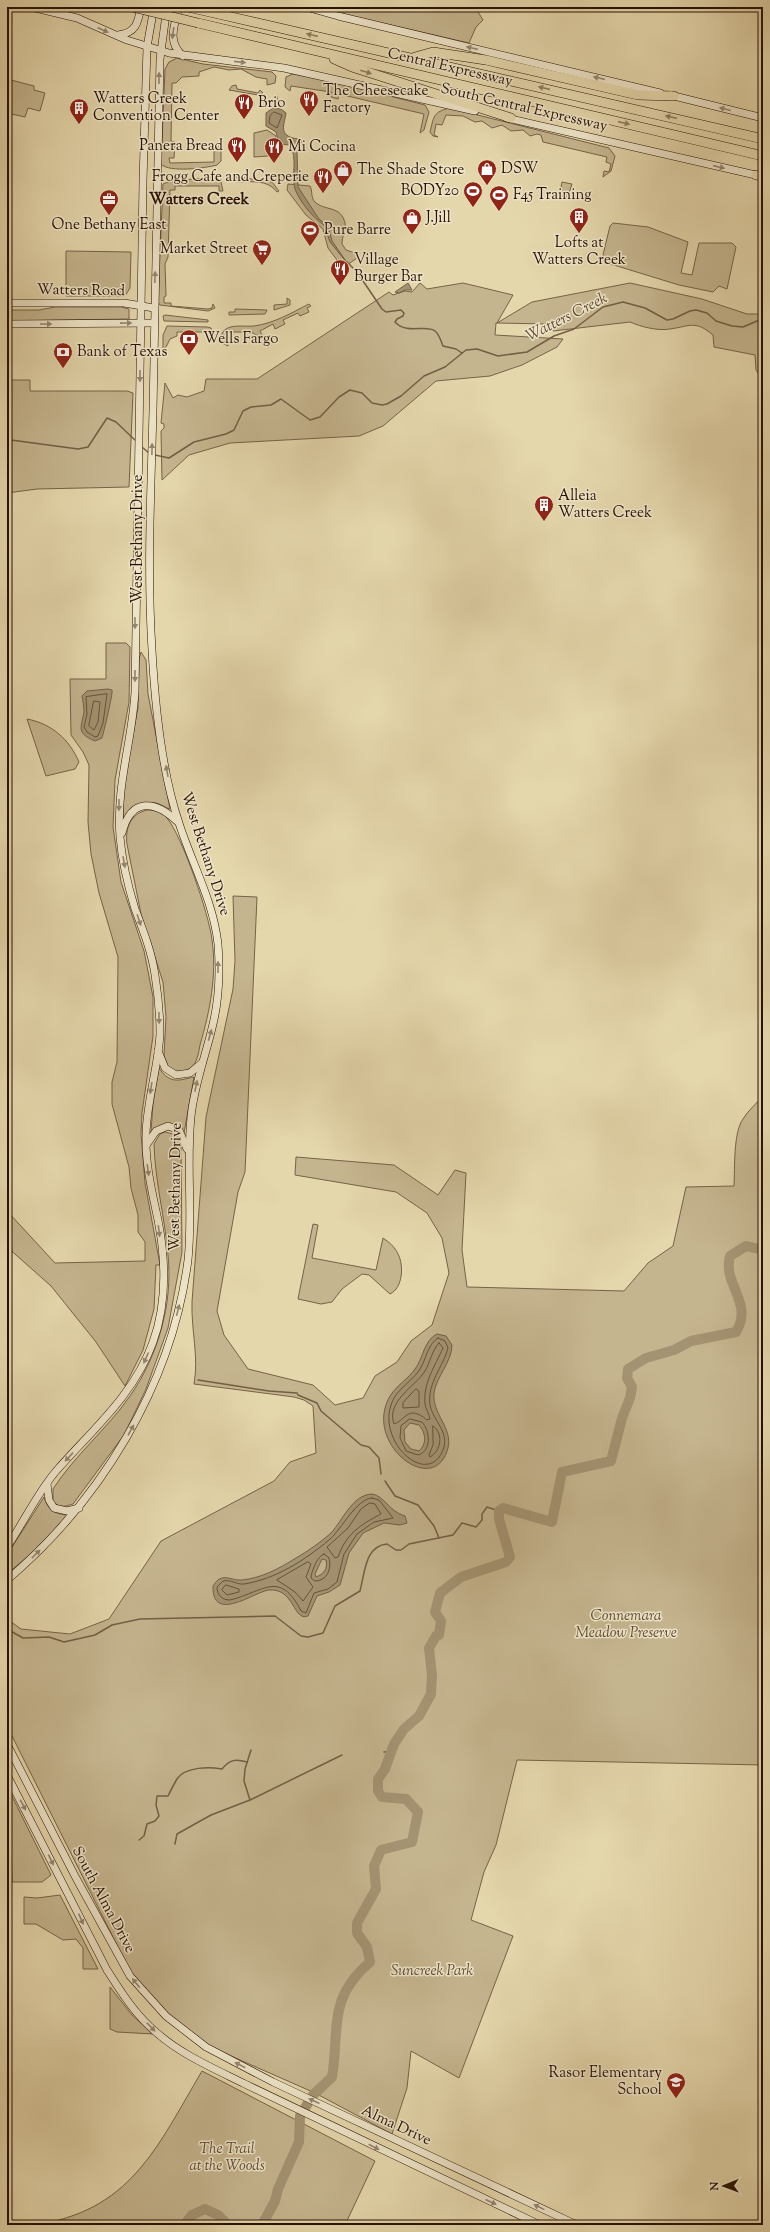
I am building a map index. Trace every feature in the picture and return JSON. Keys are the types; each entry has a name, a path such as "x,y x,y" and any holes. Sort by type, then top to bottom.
{"highway":[{"name":"Central Expressway","path":"132,7 763,156"},
{"name":"Central Expressway","path":"192,8 763,139"},
{"path":"317,51 352,67 511,118"},
{"path":"414,58 434,52 486,60 638,95 674,96"}],"main road":[{"path":"31,7 77,18 116,35 126,34 134,29 141,7"},
{"name":"West Bethany Drive","path":"7,1547 56,1472 112,1411 130,1388 147,1358 158,1326 164,1294 164,1270 146,1147 147,1117 160,1036 159,1007 155,972 134,906 120,841 119,802 120,781 135,692 140,305 147,47 154,7"},
{"name":"West Bethany Drive","path":"7,1580 29,1561 80,1508 132,1430 166,1351 179,1307 188,1259 190,1216 188,1152 191,1113 202,1063 214,1021 218,984 218,945 211,907 178,822 166,769 154,676 150,558 154,308 160,51 167,7"},
{"path":"179,7 172,39 178,51 183,56"},
{"path":"306,7 763,118"},
{"name":"South Central Expressway","path":"116,35 160,51 183,56 284,68 511,118 761,176"},
{"name":"Watters Road","path":"7,303 124,303 154,308"},
{"path":"7,324 154,323"},
{"path":"120,841 128,818 132,812 142,806 155,806 168,812 178,822"},
{"path":"158,1049 165,1068 176,1076 190,1073 202,1063"},
{"path":"146,1147 156,1131 168,1126 179,1130 188,1152"},
{"path":"47,1484 49,1500 54,1508 67,1511 80,1508"},
{"name":"South Alma Drive","path":"7,1744 130,1976 166,2016 206,2047"},
{"name":"South Alma Drive","path":"7,1775 106,1970 126,1998 157,2033 199,2060"},
{"name":"Alma Drive","path":"206,2047 273,2082 578,2225"},
{"name":"Alma Drive","path":"199,2060 340,2128 386,2153 540,2225"}],"green space":[{"path":"343,7 475,7 483,20 476,27 469,43 343,14"},
{"path":"177,58 203,64 272,72 276,76 275,83 267,85 267,79 256,77 241,69 229,70 214,67 199,72 199,76 182,77 176,83 172,83 171,141 175,142 174,158 169,158 170,163 214,162 214,149 221,146 221,161 217,165 179,169 165,167 161,164 165,69 169,62"},
{"path":"293,74 326,80 425,105 429,112 424,130 420,133 424,114 339,94 338,99 331,97 331,92 291,86 290,91 285,87 286,77"},
{"path":"7,79 34,86 34,90 45,93 40,111 28,108 25,117 7,113"},
{"path":"236,85 237,89 258,93 260,90 263,93 258,95 229,90 232,86"},
{"path":"450,108 609,148 615,156 611,171 603,177 604,171 609,172 611,164 606,162 607,157 543,142 541,135 537,134 530,136 523,130 511,131 502,125 492,128 482,121 475,122 463,116 446,115 442,125 436,124 434,135 438,137 433,136 430,132 435,116 440,111"},
{"path":"267,130 276,136 276,148 268,156 254,157 254,133"},
{"path":"213,177 221,182 223,191 219,191 219,186 175,186 175,190 170,190 168,257 165,264 166,296 164,297 164,303 171,303 171,306 208,309 212,308 213,304 215,308 208,311 160,305 158,302 163,184"},
{"path":"237,177 272,182 279,191 277,192 264,183 236,182 234,178"},
{"path":"562,182 572,184 568,196 564,199 559,196"},
{"path":"288,184 310,186 313,199 316,203 337,211 340,214 345,223 342,244 346,250 355,253 357,258 343,268 328,248 323,229 306,215 287,190"},
{"path":"613,223 648,227 688,242 681,273 692,275 699,243 732,243 736,247 727,289 719,286 713,292 679,285 604,262 603,255 610,226"},
{"path":"66,251 131,252 130,288 125,296 66,296"},
{"path":"420,283 427,289 463,283 513,295 497,323 532,302 630,283 702,299 747,314 758,314 763,311 763,380 756,370 755,355 714,347 713,335 702,327 693,325 670,329 655,329 630,322 553,331 547,324 496,323 495,335 563,339 557,347 522,365 490,376 436,381 383,426 359,436 230,443 189,455 162,480 161,431 164,428 164,424 161,423 165,383 173,398 178,395 187,397 204,391 206,379 257,379 389,292 393,295 405,291 412,292"},
{"path":"287,298 290,300 290,305 274,310 274,305 287,304"},
{"path":"309,304 311,306 307,308 309,312 300,316 298,313 283,320 285,324 275,329 273,324 260,331 262,335 258,336 251,332 227,332 228,346 222,343 222,333 228,328 269,323"},
{"path":"55,307 121,307 129,309 129,319 7,321 7,310 39,310"},
{"path":"235,309 267,310 265,314 229,315 229,312 235,312"},
{"path":"163,316 208,320 208,322 164,321"},
{"path":"167,326 207,327 211,328 213,334 210,337 207,336 207,332 177,332 177,336 170,339 166,347 163,349 163,335"},
{"path":"7,380 30,380 30,391 127,391 133,393 129,487 37,489 7,493"},
{"path":"106,643 126,643 130,647 129,702 115,780 113,827 121,882 144,951 153,997 153,1036 142,1113 141,1134 145,1183 160,1265 156,1265 154,1309 143,1350 125,1386 96,1342 51,1286 7,1247 7,1211 55,1263 145,1261 145,1242 138,1232 138,1215 131,1188 129,1167 112,1104 112,1082 117,1062 118,957 99,893 91,854 88,822 89,765 83,752 71,735 70,679 106,679"},
{"path":"141,652 146,660 148,694 170,809 160,804 151,802 142,804 129,811 123,818 123,795 138,708 139,659"},
{"path":"27,719 36,721 52,729 65,740 79,762 75,769 46,776"},
{"path":"147,810 156,811 163,814 173,827 180,841 206,912 212,940 214,966 210,1006 196,1061 191,1067 182,1073 169,1069 164,1056 166,1017 163,982 141,914 127,844 127,833 130,823 136,815"},
{"path":"233,896 257,897 245,1172 238,1192 217,1311 224,1335 248,1369 313,1385 335,1405 363,1398 375,1376 397,1362 411,1341 432,1325 449,1273 442,1238 427,1213 396,1192 295,1175 296,1157 394,1165 438,1195 455,1170 466,1173 462,1250 467,1287 624,1291 648,1263 673,1246 686,1187 734,1186 736,1142 740,1125 745,1116 763,1095 763,1765 517,1760 496,1845 484,1872 471,1920 513,1936 459,2078 411,2051 407,2088 392,2134 315,2093 206,2045 173,2021 135,1978 125,1961 7,1726 7,1619 21,1629 70,1634 109,1619 161,1541 274,1481 290,1462 316,1453 313,1406 304,1400 294,1397 194,1384 196,1364 192,1302 206,1117 233,989 235,961"},
{"path":"159,1068 167,1077 171,1079 180,1080 194,1077 184,1133 164,1124 151,1132 153,1104"},
{"path":"165,1132 173,1134 181,1144 182,1252 168,1328 146,1389 124,1435 73,1504 60,1506 55,1504 53,1501 53,1489 71,1465 130,1396 140,1380 156,1347 166,1311 169,1273 167,1241 156,1172 154,1144 160,1134"},
{"path":"313,1224 318,1225 312,1258 376,1270 383,1238 394,1247 400,1259 402,1270 398,1287 390,1294 369,1275 362,1274 342,1289 332,1302 321,1304 298,1299"},
{"path":"44,1497 50,1509 59,1514 68,1515 34,1551 7,1574 7,1555"},
{"path":"7,1786 51,1875 42,1882 12,1882 10,1832 7,1832"},
{"path":"60,1895 98,1969 83,1969 83,1948 76,1939 63,1940 36,1924 24,1924 24,1897 37,1898"},
{"path":"7,1925 11,1933 10,2025 7,2033"},
{"path":"110,1987 132,2015 153,2034 117,2032 110,2029"},
{"name":"The Trail at the Woods","path":"202,2071 375,2161 345,2225 32,2225 66,2218 94,2207 117,2191 137,2172 154,2150"}],"water":[{"path":"273,108 281,109 286,113 284,128 285,134 302,141 297,151 298,187 319,219 328,226 332,241 348,264 330,242 324,225 311,214 297,194 294,184 294,155 290,145 279,144 276,132 266,126 266,113"},
{"path":"408,283 412,290 405,290 399,293 395,292"},
{"path":"112,690 112,693 105,728 102,738 95,741 82,733 81,730 84,712 82,696 87,691"},
{"path":"437,1334 446,1336 452,1345 447,1363 435,1387 434,1393 436,1408 448,1434 448,1448 441,1462 430,1468 417,1467 404,1459 393,1447 385,1432 384,1414 390,1396 418,1365 426,1345","holes":["410,1423 419,1425 425,1438 422,1448 419,1451 411,1449 405,1442 404,1430"]},
{"path":"365,1495 376,1495 394,1511 405,1516 407,1523 400,1525 384,1523 363,1533 349,1553 340,1585 329,1592 317,1596 308,1616 303,1617 299,1614 289,1599 278,1591 269,1590 235,1603 219,1603 215,1597 213,1586 216,1581 223,1578 242,1580 257,1577 290,1562 331,1533 353,1503","holes":["322,1559 326,1560 325,1571 316,1577 315,1574"]}],"waterway":[{"path":"276,109 277,97"},
{"path":"347,262 357,272 382,309 386,312 401,310 404,313 403,316 395,322 400,326 411,329 431,329 438,334 443,346 456,349 462,353"},
{"name":"Watters Creek","path":"155,455 169,458 194,442 226,434 234,430 243,411 251,407 271,405 281,399 310,420 320,417 339,397 350,390 362,393 372,403 382,405 387,404 401,396 424,376 445,367 466,350 477,349 498,356 527,352 554,336 574,329 603,307 623,302 645,308 667,320 696,310 707,313 716,321 732,326 743,327 757,321 763,321"},
{"name":"Watters Creek","path":"7,442 11,440 78,449 88,447 107,418 116,422 136,441"},
{"name":"Watters Creek","path":"142,447 149,453"},
{"path":"262,2225 275,2201 278,2189 299,2142 300,2116 313,2095 332,2077 336,2029 341,2002 347,1989 356,1976 370,1962 367,1947 357,1933 357,1923 376,1889 374,1866 381,1850 412,1842 418,1812 406,1799 382,1797 378,1791 378,1779 385,1769 394,1744 404,1729 419,1716 431,1694 432,1675 429,1648 436,1636 439,1635 441,1621 435,1612 440,1593 461,1577 506,1562 510,1557 499,1519 499,1511 503,1508 552,1522 562,1472 611,1461 622,1418 630,1398 632,1387 627,1378 628,1369 646,1358 674,1350 691,1341 736,1332 741,1322 742,1312 730,1276 730,1256 746,1246 763,1250"},
{"path":"198,1380 269,1391 297,1393 298,1395 317,1403 321,1411 361,1445 369,1447 379,1458 381,1474"},
{"path":"385,1481 395,1496 418,1505 434,1526 439,1538"},
{"path":"7,1629 23,1638 49,1637 64,1642 95,1635 112,1625 140,1619 275,1616 301,1636 308,1637 323,1633 335,1606 360,1591 367,1561 374,1550 380,1546 387,1544 396,1550 401,1550 409,1544 453,1535 462,1523 476,1527 482,1520 482,1514 487,1507 499,1511"},
{"path":"250,1800 244,1781 245,1769 251,1750"},
{"path":"384,1752 391,1752"},
{"path":"175,1844 177,1834 211,1815 250,1800 342,1755"},
{"path":"139,1840 144,1836 147,1824 155,1821 159,1816 156,1805 157,1796 168,1796 177,1779 181,1775 198,1768 222,1769 228,1763 233,1761 240,1760 247,1762"},
{"path":"184,2225 192,2215 205,2209 218,2215 228,2225"}],"place":[{"name":"The Cheesecake Factory","path":"309,117"},
{"name":"Brio","path":"244,120"},
{"name":"Watters Creek Convention Center","path":"79,125"},
{"name":"Panera Bread","path":"237,163"},
{"name":"Mi Cocina","path":"274,164"},
{"name":"DSW","path":"487,186"},
{"name":"The Shade Store","path":"343,187"},
{"name":"Frogg Cafe and Creperie","path":"323,194"},
{"name":"BODY20","path":"473,208"},
{"name":"F45 Training","path":"499,212"},
{"name":"One Bethany East","path":"109,216"},
{"name":"Lofts at Watters Creek","path":"579,234"},
{"name":"J.Jill","path":"412,235"},
{"name":"Pure Barre","path":"310,247"},
{"name":"Market Street","path":"262,266"},
{"name":"Village Burger Bar","path":"340,286"},
{"name":"Wells Fargo","path":"189,356"},
{"name":"Bank of Texas","path":"63,369"},
{"name":"Alleia Watters Creek","path":"544,522"},
{"name":"Rasor Elementary School","path":"676,2099"}],"district":[{"name":"Watters Creek","path":"199,200"}],"park label":[{"name":"Connemara Meadow Preserve","path":"626,1624"},
{"name":"Suncreek Park","path":"432,1971"}]}
